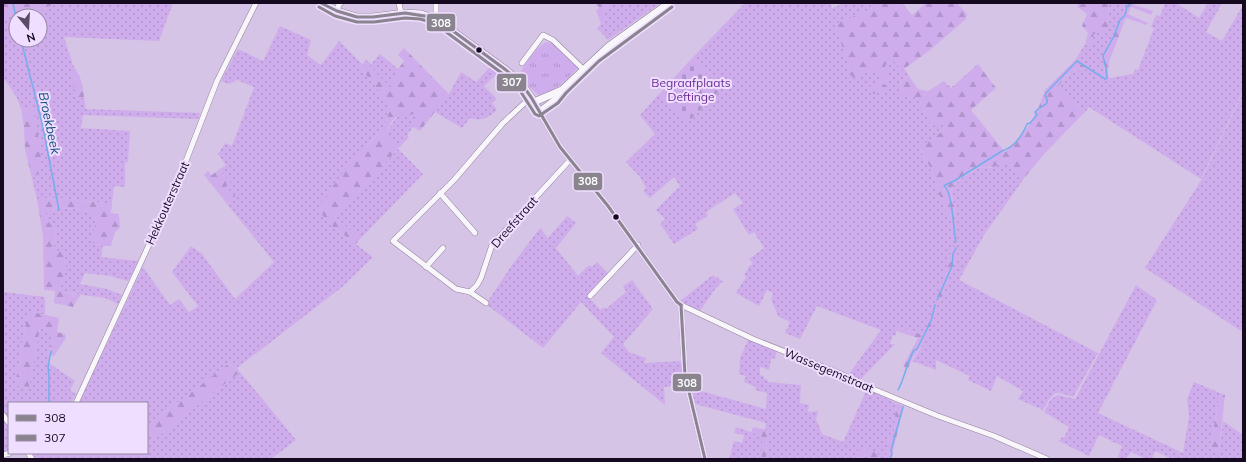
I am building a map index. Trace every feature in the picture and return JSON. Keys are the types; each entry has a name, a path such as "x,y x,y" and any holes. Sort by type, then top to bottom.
{"street":[{"name":"Hekkouterstraat","path":"76,402 177,184 217,81 256,3"},
{"path":"321,3 351,16 362,17 401,13 421,14 436,19 506,70 523,86 533,99 539,111 555,100 562,90 583,69 610,46 669,3"},
{"path":"337,11 339,4 341,3"},
{"path":"399,3 401,13"},
{"path":"436,3 436,19"},
{"path":"522,62 543,35 553,40 583,69"},
{"path":"486,303 470,292 456,289 393,241 454,180 503,123 533,99 562,90"},
{"name":"Wassegemstraat","path":"539,111 560,148 591,183 677,302 681,305 753,339 841,374 938,416 1001,439 1048,459"},
{"name":"Dreefstraat","path":"470,292 478,284 481,278 492,245 570,160"},
{"name":"Dreefstraat","path":"440,193 475,233"},
{"path":"590,296 638,246"},
{"path":"426,267 443,248"},
{"path":"681,305 685,375 705,459"}],"green space":[{"path":"3,3 51,3 52,5 46,8 8,8 8,17 3,17"},
{"path":"51,3 173,3 159,41 64,37 73,65 71,73 74,87 78,99 84,97 86,109 200,113 198,119 83,115 81,128 130,131 128,162 125,163 125,187 114,186 112,204 60,198 37,199 32,179 40,172 35,110 21,109 17,98 3,77 3,17 8,17 8,48 48,48 48,8 46,8 52,5"},
{"path":"596,3 612,3 604,10 606,20 601,24 596,10 599,8"},
{"path":"612,3 659,4 608,40 597,28 606,20 604,10"},
{"path":"745,3 830,3 832,8 844,3 870,3 872,9 835,24 852,77 875,69 883,82 890,79 884,65 895,61 901,70 904,68 909,76 902,81 899,93 904,96 917,97 932,126 940,122 945,128 919,148 930,167 943,205 949,215 956,214 951,192 954,185 963,177 978,168 990,168 1002,163 1007,163 1025,177 984,235 959,280 1098,353 1073,397 1057,393 1050,398 1043,410 1018,399 1023,391 997,376 991,391 968,380 970,376 936,360 936,370 912,361 924,343 924,335 896,327 896,336 893,335 890,344 895,344 860,380 849,374 881,330 817,306 800,339 785,333 790,322 778,316 771,299 773,293 767,290 759,306 736,293 746,277 744,276 749,266 753,264 749,259 764,248 754,232 749,235 733,209 743,203 735,193 706,212 708,216 695,224 698,229 674,244 660,224 665,219 656,210 680,186 674,177 650,198 643,191 646,188 640,177 626,162 655,134 640,115 660,93 687,123 720,90 692,58","holes":["953,246 957,253 940,302 937,301"]},
{"path":"870,3 902,3 912,15 926,3 957,3 967,14 966,19 929,51 901,71 895,61 885,65 890,79 883,82 887,89 873,94 869,87 880,80 875,69 852,78 835,24 872,9"},
{"path":"1079,3 1108,3 1109,25 1107,29 1094,34 1090,45 1085,44 1088,33 1082,26 1087,14 1077,7"},
{"path":"1108,3 1129,3 1112,38 1104,66 1105,73 1110,81 1110,78 1133,74 1135,69 1138,70 1154,28 1151,27 1156,15 1160,16 1165,3 1176,3 1199,18 1208,3 1222,3 1206,32 1222,41 1243,5 1243,91 1201,179 1089,107 1085,112 1057,88 1064,79 1073,72 1088,69 1076,59 1085,44 1090,45 1094,34 1109,25"},
{"path":"1129,3 1153,11 1151,15 1131,7 1128,14 1148,23 1146,25 1126,18 1109,62 1109,83 1102,79 1106,55"},
{"path":"280,26 311,40 307,55 321,65 339,41 362,64 360,67 391,106 385,124 317,209 332,226 373,257 342,287 237,368 232,361 148,425 148,402 79,402 143,267 170,305 179,299 189,312 198,306 172,272 191,246 202,254 235,299 274,262 228,205 234,196 226,187 230,182 218,170 226,165 218,154 225,143 232,146 254,87 237,80 229,84 221,81 238,49 263,61"},
{"path":"547,42 553,43 578,68 555,89 538,95 522,80 520,74 528,60 543,44"},
{"path":"404,48 449,94 420,131 413,127 420,116 408,114 400,115 391,122 386,133 386,137 398,149 335,217 360,239 356,244 332,226 317,209 341,175 372,141 385,124 391,106 360,67 365,61 391,88 398,69 404,61 398,55"},
{"path":"380,54 398,69 391,89 365,61 366,59 371,64"},
{"name":"Begraafplaats Deftinge","path":"692,58 720,90 687,123 660,93"},
{"path":"1076,59 1089,69 1073,71 1057,88 1085,112 1045,153 1025,177 1007,163 991,167 978,168 964,176 952,188 951,194 956,214 949,216 943,205 930,167 919,147 939,134 945,128 940,122 932,126 917,97 900,96 899,93 902,81 909,76 918,89 928,91 944,81 951,88 978,64 996,88 971,110 1005,152 1016,142 1032,121 1045,90"},
{"path":"73,65 80,77 83,88 84,97 78,99 71,73"},
{"path":"492,65 500,71 484,86 497,99 492,103 497,110 494,113 482,119 470,118 462,128 435,112 449,94 461,72 476,82"},
{"path":"1243,92 1243,324 1241,331 1145,268 1202,179"},
{"path":"21,109 35,110 42,166 40,172 32,179 25,150 24,127"},
{"path":"405,113 421,116 407,135 409,137 398,149 386,137 386,132 398,115"},
{"path":"398,149 423,174 360,239 335,217"},
{"path":"218,170 230,182 226,187 235,196 228,205 204,175 208,171 212,175"},
{"path":"60,198 112,204 111,213 119,214 120,228 115,232 111,246 103,246 93,243 96,217 92,214 86,211 72,209 46,211 47,220 54,228 56,233 53,244 54,249 64,252 66,270 60,290 61,292 80,295 73,307 54,303 55,291 44,290 43,236 37,199"},
{"path":"62,208 88,212 96,217 93,243 103,246 101,257 138,261 128,281 110,276 85,273 80,284 107,289 122,295 118,304 105,298 61,292 60,290 66,270 64,252 54,249 53,244 56,233 54,228 47,220 46,211"},
{"path":"567,216 576,223 556,248 578,276 589,265 592,267 597,262 608,273 588,296 600,310 604,307 606,309 626,292 623,286 632,280 653,309 623,344 629,352 646,358 644,363 682,361 685,385 664,387 665,405 601,353 614,337 581,302 543,348 486,304 512,265 540,228 548,238"},
{"path":"953,246 956,246 958,253 940,302 936,301"},
{"path":"713,275 723,281 715,289 700,311 680,301"},
{"path":"1136,285 1157,300 1098,413 1183,453 1189,416 1187,399 1194,382 1220,393 1210,449 1219,451 1223,421 1243,435 1243,459 1172,459 1155,451 1152,459 1146,459 1131,452 1126,459 1122,459 1118,457 1122,446 1099,435 1089,456 1059,441 1062,437 1064,438 1069,427 1044,412 1051,399 1058,395 1075,399"},
{"path":"3,292 45,297 45,315 28,311 15,385 29,387 40,328 50,332 53,342 48,355 50,356 49,363 75,381 70,390 76,394 72,402 8,402 8,418 3,412"},
{"path":"934,309 937,310 924,343 913,357 908,369 903,366 918,338 896,331 896,327 924,335"},
{"path":"28,311 59,318 57,332 65,334 66,338 54,356 48,355 53,342 50,332 40,328 29,387 15,385"},
{"path":"748,340 777,351 775,358 771,359 769,370 760,367 760,375 764,376 764,379 767,379 768,382 801,385 800,403 809,405 808,412 818,411 816,419 822,434 843,442 867,389 896,403 894,434 889,434 886,459 863,459 865,455 860,447 856,459 766,459 766,423 695,404 690,388 766,409 767,393 755,390 756,387 744,382 746,376 739,374 740,358"},
{"path":"232,361 240,372 155,439 148,430 148,425"},
{"path":"240,372 296,440 271,459 35,459 32,454 148,454 148,430 155,439"},
{"path":"1220,393 1225,395 1219,451 1210,449"},
{"path":"896,403 904,406 891,459 886,459 889,434 894,434"},
{"path":"3,419 8,425 8,450 3,452"},
{"path":"736,427 762,436 762,459 729,459 734,441 742,443 744,435 734,433"},
{"path":"753,427 767,430 766,459 762,459 762,436 751,433"},
{"path":"859,447 878,453 877,459 865,455 863,459 856,459"}],"waterway":[{"name":"Broekbeek","path":"13,3 14,8"},
{"path":"956,242 951,203 947,190 944,186 1011,147 1023,133 1027,124 1030,123 1037,115 1035,112 1047,103 1045,96 1046,93 1077,61 1105,79 1107,78 1103,56 1114,36 1120,20 1125,15 1127,6 1131,4 1127,3"},
{"name":"Broekbeek","path":"23,48 42,123 59,210"},
{"path":"937,300 952,266 953,254 956,248"},
{"path":"898,390 914,350 917,349 931,321 935,305"},
{"name":"Broekbeek","path":"49,402 48,367 51,351"},
{"path":"890,459 892,454 891,450 903,407"}],"transit line":[{"name":"308","path":"321,3 337,11 357,17 373,17 405,13 431,17 445,25 506,70 523,86 560,147 608,206 677,302 681,305"},
{"name":"307","path":"319,7 335,16 357,22 374,22 405,18 420,19 434,23 503,74 519,89 535,114 539,116 558,103 566,93 599,61 672,7"},
{"name":"308","path":"681,305 685,375 705,459"}]}
